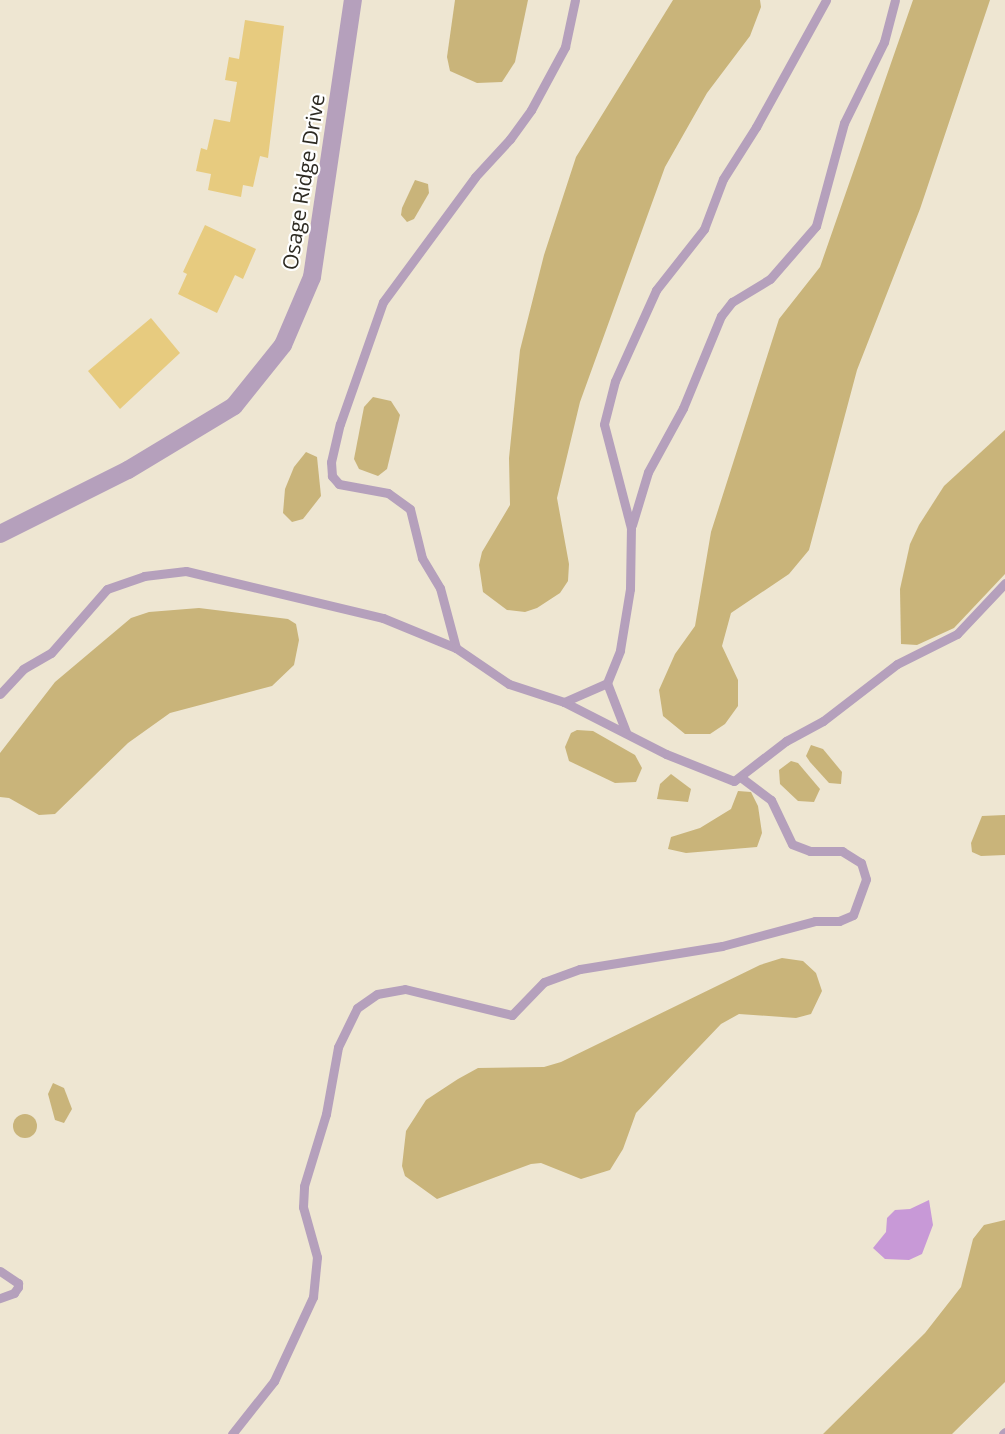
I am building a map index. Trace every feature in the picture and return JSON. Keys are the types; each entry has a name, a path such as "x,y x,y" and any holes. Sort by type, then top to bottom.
{"street":[{"name":"Osage Ridge Drive","path":"0,534 128,470 234,406 283,345 312,277 353,0"}],"lane":[{"path":"456,648 440,588 422,558 410,509 388,493 339,484 332,476 331,462 340,424 383,302 475,177 510,140 531,110 565,47 574,0"},
{"path":"626,732 607,683 620,650 630,589 631,528 604,432 604,418 615,381 656,290 704,229 725,175 756,127 826,0"},
{"path":"631,528 652,463 683,408 721,316 732,302 775,274 816,226 842,127 884,42 895,0"},
{"path":"0,694 23,669 51,652 107,589 158,573 202,573 353,608 456,648 509,684 564,702 712,775 734,781 742,778 756,761 823,721 897,664 957,634 1005,583"},
{"path":"564,702 607,683"},
{"path":"232,1434 274,1381 313,1298 317,1257 303,1207 304,1186 326,1114 338,1047 357,1008 377,994 405,989 512,1015 544,982 580,969 722,946 815,921 839,921 853,915 866,879 861,863 842,851 798,848 789,839 771,800 742,778"},
{"path":"0,1271 18,1283 14,1293 0,1298"}],"shaded area":[{"path":"455,0 528,0 515,62 502,82 477,83 450,71 447,57"},
{"path":"673,0 760,0 761,7 750,36 707,93 665,167 580,402 557,498 569,564 568,581 560,593 537,608 525,612 507,610 483,592 479,565 482,552 510,505 509,458 520,350 544,255 576,157"},
{"path":"913,0 990,0 920,209 857,370 809,550 789,574 731,613 722,646 738,680 738,706 725,724 710,734 685,734 663,716 659,690 675,654 695,626 711,532 779,319 820,267"},
{"path":"415,180 428,184 429,193 414,219 407,222 401,215 402,208"},
{"path":"373,397 391,401 400,415 387,469 378,476 359,469 354,459 364,407"},
{"path":"1005,430 1005,574 954,628 917,645 901,644 900,589 910,544 919,525 944,486"},
{"path":"306,452 317,457 321,496 303,519 292,522 283,513 285,489 294,467"},
{"path":"199,608 288,619 296,624 299,640 294,665 272,686 170,713 128,743 55,814 39,815 9,798 0,797 0,753 55,682 131,618 149,612"},
{"path":"577,730 593,731 635,755 642,768 636,782 615,783 569,761 565,747 571,733"},
{"path":"811,745 823,749 842,772 841,784 829,783 810,762 806,756"},
{"path":"791,761 798,763 820,789 814,802 798,801 780,784 779,770"},
{"path":"671,774 691,789 688,802 657,799 660,784"},
{"path":"738,791 751,792 758,806 762,833 757,847 686,853 668,849 671,837 700,828 731,809"},
{"path":"1005,815 1005,855 981,856 972,852 971,843 982,816"},
{"path":"782,958 803,961 816,973 822,991 811,1014 796,1018 739,1014 721,1024 636,1113 623,1149 610,1170 581,1179 541,1163 531,1164 437,1199 405,1176 402,1166 406,1131 426,1100 458,1079 478,1068 544,1067 561,1062 760,965"},
{"path":"53,1083 64,1088 72,1109 64,1123 55,1120 48,1094"},
{"path":"25,1114 34,1117 37,1126 34,1135 25,1138 16,1135 13,1126 16,1117"},
{"path":"929,1200 933,1225 922,1254 909,1260 885,1259 873,1248 886,1232 887,1218 895,1210 910,1209"},
{"path":"1005,1220 1005,1382 952,1434 823,1434 925,1333 961,1287 973,1239 984,1225"}],"building":[{"path":"245,20 284,26 268,158 260,156 253,187 243,185 241,197 208,190 211,174 196,171 201,148 207,150 214,119 230,122 237,82 225,80 229,57 239,59"},
{"path":"205,225 256,249 243,279 235,275 217,313 178,294 187,274 183,272"},
{"path":"151,318 180,353 120,409 88,371"}]}
